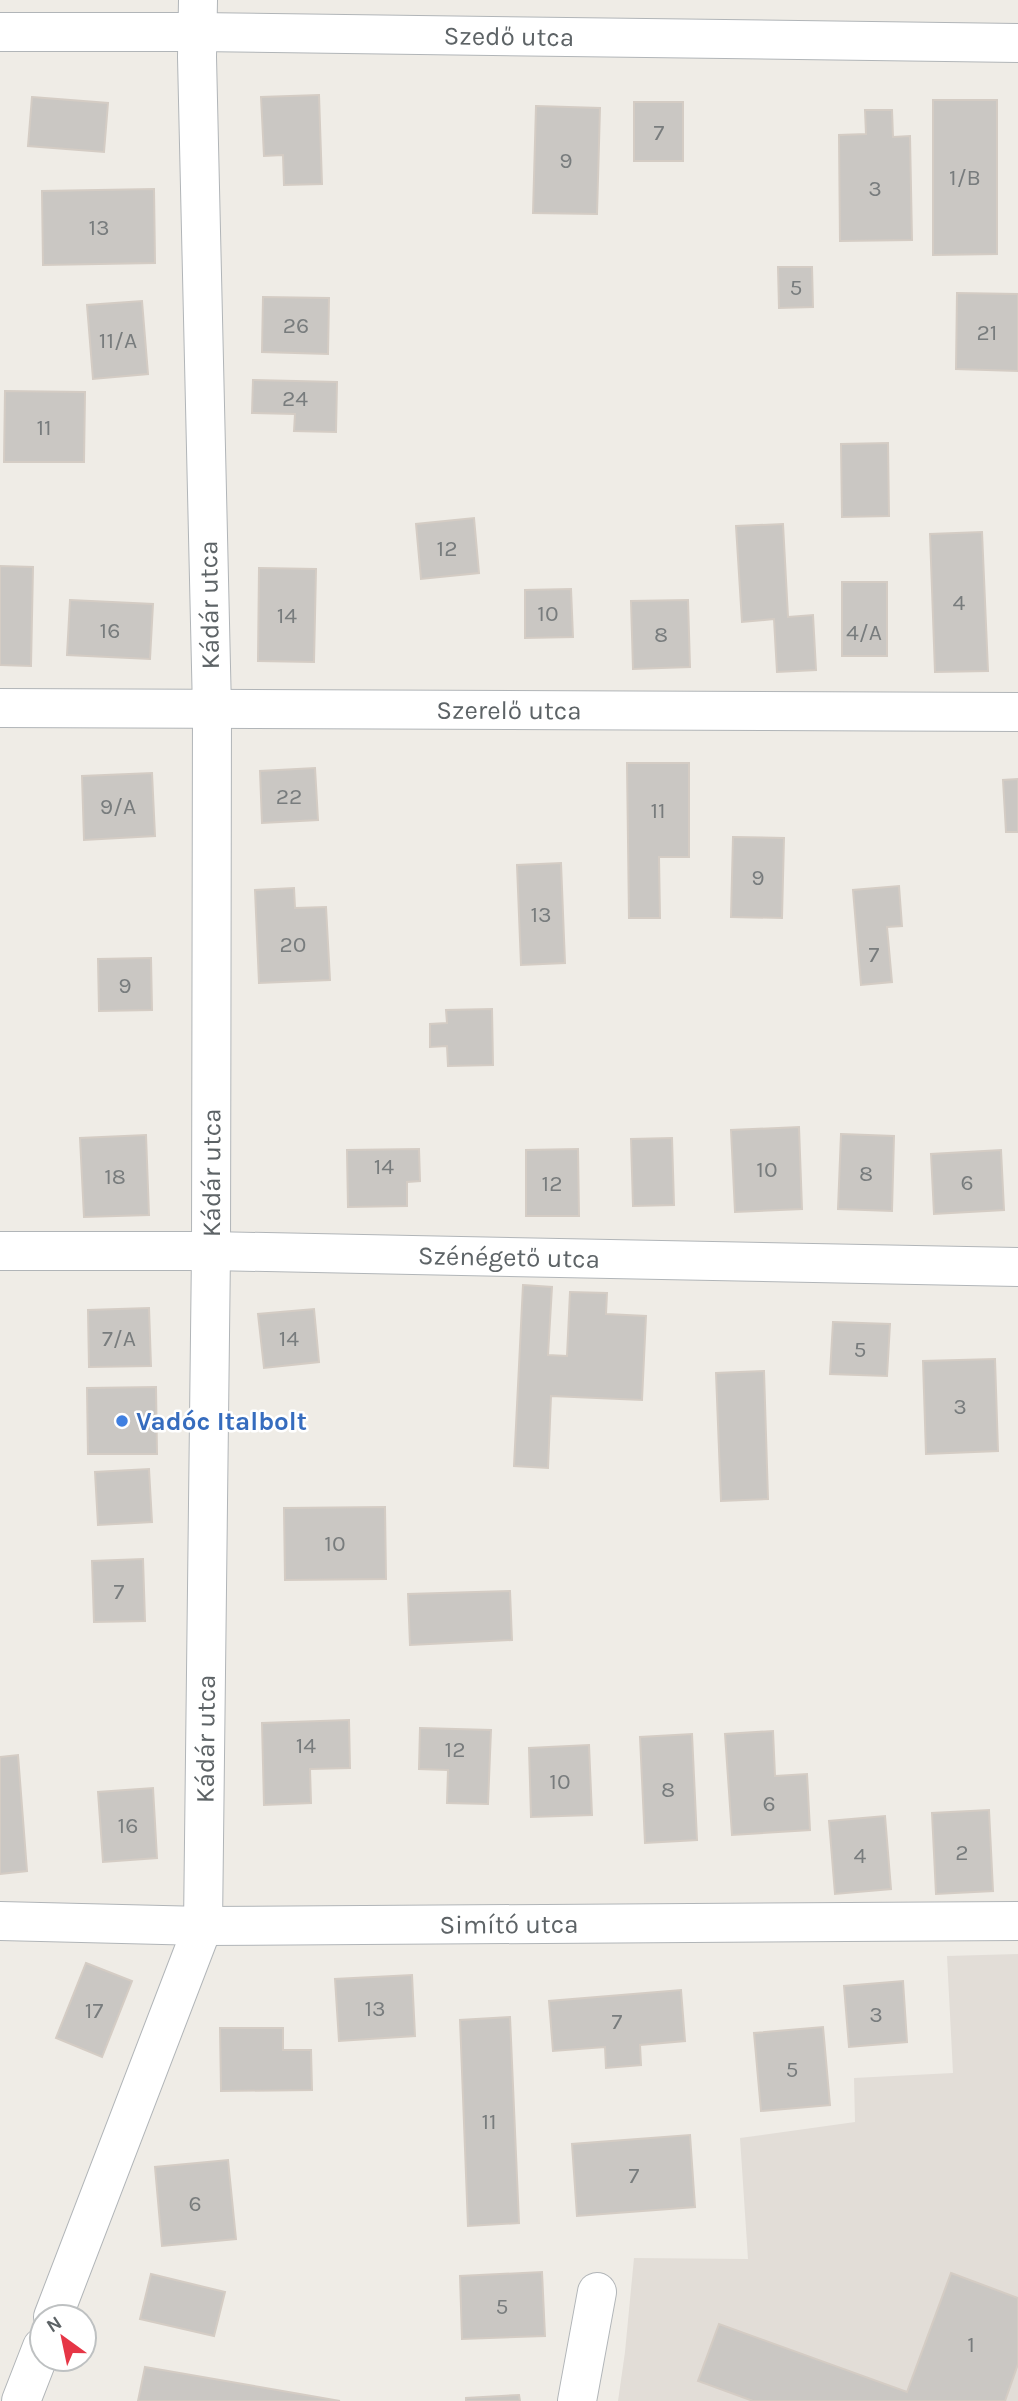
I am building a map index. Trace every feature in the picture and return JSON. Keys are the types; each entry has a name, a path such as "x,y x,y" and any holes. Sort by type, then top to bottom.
{"street":[{"name":"Szedő utca","path":"0,32 197,16 1018,43"},
{"name":"Kádár utca","path":"58,2303 202,1926 211,1251 212,710 197,16"},
{"name":"Szerelő utca","path":"0,708 1018,712"},
{"name":"Szénégető utca","path":"0,1251 211,1251 1018,1267"},
{"name":"Simító utca","path":"0,1921 202,1926 1018,1922"},
{"path":"577,2401 597,2292"},
{"path":"21,2401 32,2373"}],"shaded area":[{"path":"1018,1954 1018,2401 618,2401 634,2258 748,2259 740,2138 855,2122 854,2078 953,2073 947,1956"}],"building":[{"path":"319,95 322,184 284,185 283,155 264,156 261,97"},
{"path":"32,97 108,103 104,152 28,146"},
{"path":"933,100 997,100 997,254 933,255"},
{"path":"634,102 683,102 683,161 634,161"},
{"path":"536,106 600,108 597,214 533,213"},
{"path":"865,110 892,110 893,137 910,136 912,240 840,241 839,135 866,134"},
{"path":"154,189 155,263 43,265 42,191"},
{"path":"778,267 812,267 813,307 779,308"},
{"path":"957,293 1018,294 1018,371 956,369"},
{"path":"263,297 329,298 328,354 262,352"},
{"path":"142,301 148,374 93,379 87,305"},
{"path":"253,380 337,382 336,432 294,431 295,414 252,413"},
{"path":"5,391 85,392 84,462 4,462"},
{"path":"888,443 889,516 842,517 841,444"},
{"path":"474,518 479,573 421,579 416,524"},
{"path":"783,524 788,617 813,615 816,670 777,672 774,619 742,622 736,526"},
{"path":"982,532 988,671 935,672 930,534"},
{"path":"0,566 33,567 31,666 0,665"},
{"path":"259,568 316,569 314,662 258,661"},
{"path":"842,582 887,582 887,656 842,656"},
{"path":"571,589 573,637 525,638 525,590"},
{"path":"70,600 153,604 150,659 67,655"},
{"path":"688,600 690,667 633,669 631,601"},
{"path":"627,763 689,763 689,857 659,857 660,918 629,918"},
{"path":"315,768 318,820 262,823 260,771"},
{"path":"152,773 155,836 84,840 82,776"},
{"path":"1018,779 1018,832 1006,832 1003,780"},
{"path":"733,837 784,838 782,918 731,917"},
{"path":"561,863 565,963 521,965 517,865"},
{"path":"899,886 902,926 887,927 892,982 861,985 853,890"},
{"path":"294,888 295,908 326,907 330,980 259,983 255,890"},
{"path":"151,958 152,1010 99,1011 98,959"},
{"path":"492,1009 493,1065 448,1066 447,1046 430,1047 430,1024 447,1023 446,1010"},
{"path":"799,1127 802,1209 735,1212 731,1130"},
{"path":"841,1134 894,1136 892,1211 838,1209"},
{"path":"146,1135 149,1215 84,1217 80,1138"},
{"path":"672,1138 674,1205 633,1206 631,1139"},
{"path":"419,1149 420,1181 407,1182 407,1206 348,1207 347,1150"},
{"path":"578,1149 579,1216 526,1216 526,1150"},
{"path":"1001,1150 1004,1210 934,1214 931,1154"},
{"path":"523,1285 552,1287 548,1355 567,1356 570,1292 607,1293 606,1314 646,1316 642,1400 551,1396 548,1468 514,1466"},
{"path":"149,1308 151,1366 89,1367 88,1310"},
{"path":"314,1309 319,1362 264,1368 258,1314"},
{"path":"833,1322 890,1324 887,1376 830,1374"},
{"path":"995,1359 998,1451 926,1454 923,1361"},
{"path":"764,1371 768,1499 721,1501 716,1373"},
{"name":"Vadóc Italbolt","path":"156,1387 157,1454 88,1454 87,1388"},
{"path":"149,1469 152,1522 98,1525 95,1472"},
{"path":"385,1507 386,1579 285,1580 284,1508"},
{"path":"143,1559 145,1621 94,1622 92,1561"},
{"path":"510,1591 512,1640 410,1645 408,1594"},
{"path":"349,1720 350,1768 310,1769 311,1803 264,1805 262,1723"},
{"path":"420,1728 491,1730 488,1804 447,1803 448,1770 419,1769"},
{"path":"773,1731 775,1776 807,1774 810,1830 732,1835 725,1734"},
{"path":"692,1734 697,1840 645,1843 640,1737"},
{"path":"589,1745 592,1815 531,1817 529,1748"},
{"path":"18,1755 27,1871 0,1874 0,1757"},
{"path":"153,1788 157,1858 103,1862 98,1792"},
{"path":"989,1810 993,1891 936,1894 932,1813"},
{"path":"885,1816 891,1889 835,1894 829,1821"},
{"path":"86,1963 132,1981 102,2057 56,2038"},
{"path":"412,1975 415,2036 339,2041 335,1979"},
{"path":"903,1981 907,2042 849,2047 844,1986"},
{"path":"681,1990 685,2041 640,2045 641,2065 606,2068 605,2047 553,2051 549,2001"},
{"path":"510,2017 519,2223 468,2226 460,2020"},
{"path":"823,2027 830,2105 761,2111 754,2033"},
{"path":"220,2028 283,2028 283,2050 311,2050 312,2090 221,2091"},
{"path":"690,2135 695,2207 577,2216 572,2144"},
{"path":"228,2160 236,2239 162,2246 155,2167"},
{"path":"542,2272 545,2336 462,2339 460,2276"},
{"path":"951,2273 1018,2298 1018,2364 1005,2401 753,2401 698,2381 719,2324 907,2392"},
{"path":"151,2274 225,2292 214,2336 140,2319"},
{"path":"145,2367 340,2401 138,2401"},
{"path":"519,2395 520,2401 466,2401 466,2398"}],"place":[{"name":"Vadóc Italbolt","path":"122,1421"}]}
